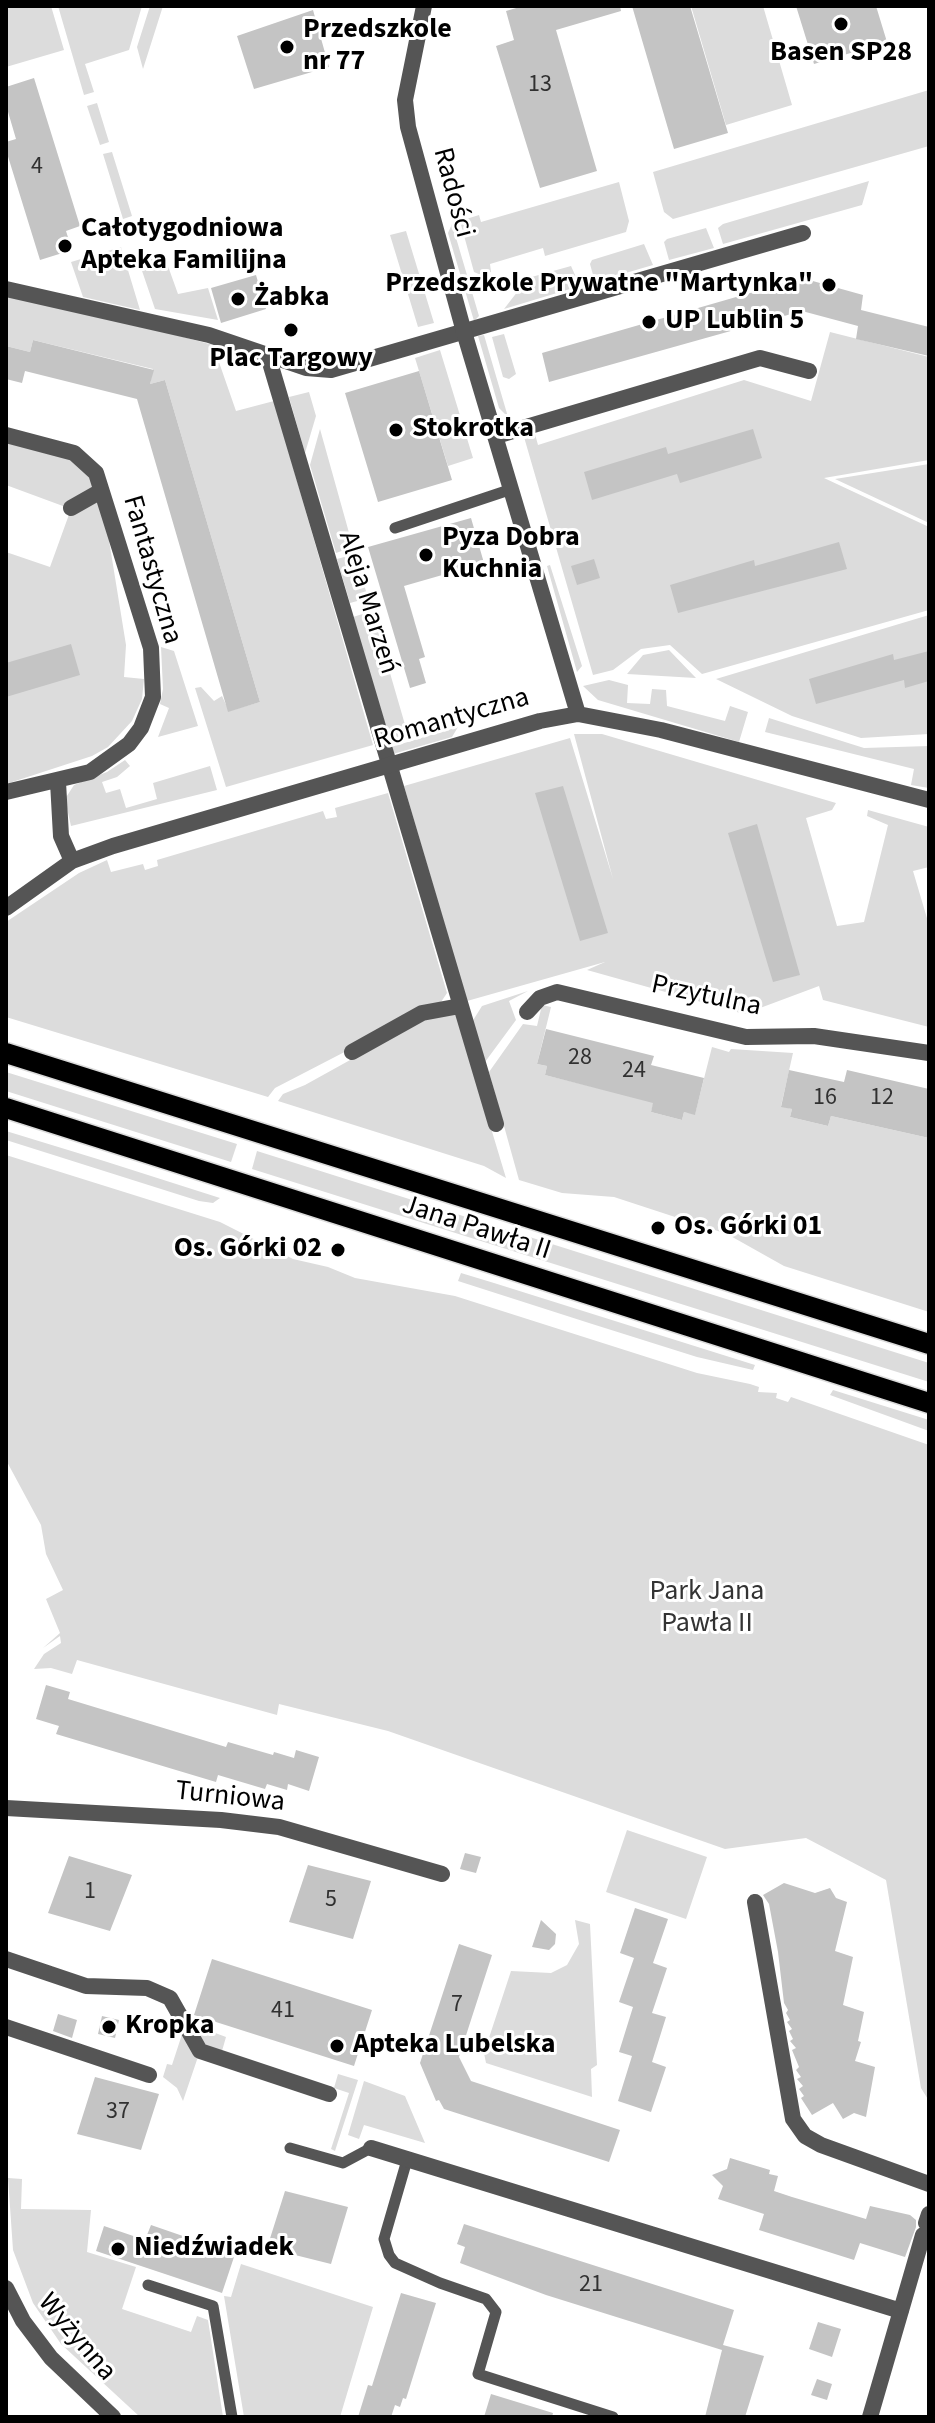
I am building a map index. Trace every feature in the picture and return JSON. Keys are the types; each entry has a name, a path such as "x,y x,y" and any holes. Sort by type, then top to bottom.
{"main road":[{"name":"Jana Pawła II","path":"6,1053 929,1344"},
{"name":"Jana Pawła II","path":"6,1108 929,1403"}],"street":[{"name":"Radości","path":"424,6 405,100 408,127 464,332 578,714"},
{"path":"6,289 209,335 306,368 331,370 803,233"},
{"name":"Aleja Marzeń","path":"268,356 496,1124"},
{"path":"496,436 760,358 809,371"},
{"name":"Fantastyczna","path":"6,435 74,453 96,473 151,648 153,697 141,728 129,744 90,772 6,792"},
{"path":"71,508 101,491"},
{"name":"Romantyczna","path":"6,908 72,861 143,836 558,716 578,714 632,723 929,800"},
{"path":"58,782 61,836 72,861"},
{"name":"Przytulna","path":"527,1012 540,998 557,992 746,1037 790,1031 929,1053"},
{"path":"352,1052 422,1013 460,1006"},
{"name":"Turniowa","path":"6,1808 221,1820 279,1827 442,1874"},
{"path":"755,1902 784,2084 793,2119 805,2136 821,2145 929,2184"},
{"path":"6,1959 86,1986 147,1988 170,1998 200,2051 329,2094"},
{"path":"6,2027 149,2075"},
{"path":"371,2148 901,2311"},
{"path":"870,2417 926,2224"},
{"name":"Wyżynna","path":"6,2288 23,2321 51,2358 113,2417"}],"lane":[{"path":"395,528 512,489"},
{"path":"290,2148 343,2163 371,2148"},
{"path":"407,2160 384,2239 389,2255 406,2268 486,2299 496,2312 478,2374 613,2417"},
{"path":"148,2285 213,2306 232,2417"}],"green space":[{"path":"8,6 51,6 64,50 6,67"},
{"path":"58,6 142,6 129,50 85,64 94,92 84,95"},
{"path":"150,6 163,6 143,69 137,47"},
{"path":"691,6 763,6 792,105 726,125"},
{"path":"929,90 929,146 673,219 664,212 653,172"},
{"path":"97,103 109,142 100,145 87,106"},
{"path":"112,152 132,216 123,219 103,154"},
{"path":"869,181 862,205 723,244 718,228 723,224"},
{"path":"619,182 629,221 626,232 545,256 543,248 490,264 491,272 481,275 474,272 460,221 479,215 481,222"},
{"path":"452,224 479,316 474,321 448,233"},
{"path":"706,228 714,248 669,260 664,242 667,239"},
{"path":"406,231 434,323 418,327 390,235"},
{"path":"644,244 653,265 595,282 590,264 592,260"},
{"path":"121,247 140,310 83,297 71,262"},
{"path":"164,255 178,294 208,288 218,320 155,309 139,262"},
{"path":"571,266 580,286 504,309 528,278"},
{"path":"6,289 213,345 236,411 274,401 373,745 226,787 195,688 201,687 214,701 222,696 229,711 260,702 165,380 150,384 153,369 33,340 30,352 6,346"},
{"path":"830,332 929,357 929,460 824,478 929,527 929,610 702,674 670,645 641,649 613,670 593,675 524,437 535,434 538,445 744,380 811,401"},
{"path":"504,334 516,374 509,379 503,377 492,337"},
{"path":"484,335 508,417 499,408 478,336"},
{"path":"440,350 473,458 448,466 415,358"},
{"path":"309,392 316,416 305,453 289,397"},
{"path":"320,429 353,547 336,553 310,465"},
{"path":"6,435 74,453 101,491 126,645 124,677 144,679 142,699 132,721 108,747 92,756 6,784 6,552 50,567 71,509 6,485"},
{"path":"929,464 929,523 835,479"},
{"path":"355,554 368,598 350,603 337,559"},
{"path":"550,565 582,666 577,672 547,566"},
{"path":"372,611 408,735 390,740 353,617"},
{"path":"929,615 929,734 861,738 792,716 716,679"},
{"path":"161,647 174,651 198,726 158,737 169,708 160,704 163,689"},
{"path":"669,650 696,678 627,674 643,655"},
{"path":"609,680 628,685 627,703 650,704 652,689 666,690 667,706 725,721 730,706 748,712 739,742 598,700 583,686"},
{"path":"769,718 864,748 929,746 929,788 911,785 914,769 765,732"},
{"path":"458,727 452,737 393,754 391,747"},
{"path":"574,734 602,734 836,803 832,810 806,818 837,926 864,922 888,825 867,816 868,810 929,827 929,867 913,871 929,925 929,1027 823,1000 819,986 744,1014 587,970 605,962 467,1001 404,786 570,738 613,879"},
{"path":"125,760 130,766 117,777 102,782 106,793 120,789 126,808 157,799 153,783 210,766 217,790 71,826 65,799 74,785 107,772"},
{"path":"388,793 447,993 441,1002 275,1088 268,1097 6,1017 6,922 79,873 107,860 111,872 143,864 145,870 158,866 157,860 323,811 326,819 337,817 335,808"},
{"path":"528,991 509,1001 516,1020 485,1062 472,1022 482,1006"},
{"path":"542,1005 551,1007 537,1064 547,1066 545,1075 654,1102 651,1112 682,1120 684,1112 695,1114 712,1047 729,1052 731,1049 793,1053 781,1106 792,1109 790,1117 828,1126 831,1116 929,1138 929,1312 784,1266 727,1234 614,1197 562,1193 519,1180 489,1072 523,1024 537,1026"},
{"path":"456,1012 506,1178 484,1166 278,1101 283,1094 426,1018"},
{"path":"6,1072 237,1144 231,1162 6,1091"},
{"path":"6,1131 220,1198 213,1203 199,1201 6,1140"},
{"path":"257,1151 929,1363 929,1382 252,1169"},
{"name":"Park Jana Pawła II","path":"6,1155 220,1222 293,1259 328,1267 355,1278 455,1296 697,1373 750,1384 759,1387 758,1392 777,1393 776,1398 788,1402 791,1397 929,1445 929,2101 921,2088 886,1880 806,1838 725,1849 388,1731 279,1704 277,1715 77,1660 72,1674 51,1668 34,1669 44,1654 61,1643 60,1636 43,1648 60,1633 46,1599 63,1590 46,1554 41,1525 6,1460"},
{"path":"461,1273 755,1365 753,1370 697,1357 458,1281"},
{"path":"833,1390 929,1420 929,1431 830,1395"},
{"path":"627,1830 707,1857 686,1919 606,1892"},
{"path":"575,1920 590,1924 597,2065 591,2069 592,2097 486,2063 484,2053 511,1971 551,1973 567,1965 579,1944"},
{"path":"186,2022 226,2037 222,2051 202,2045 183,2101 177,2088 163,2077 167,2064 172,2065"},
{"path":"338,2074 358,2080 335,2151 331,2149 349,2093 334,2088"},
{"path":"364,2081 405,2096 425,2143 364,2125 359,2139 348,2135"},
{"path":"8,2178 22,2179 21,2209 91,2210 87,2252 136,2267 122,2309 191,2332 197,2316 208,2320 223,2417 140,2417 61,2344 33,2303 13,2250"},
{"path":"241,2264 373,2307 340,2417 244,2417 224,2296 231,2297"}],"building":[{"path":"523,6 620,6 621,11 556,30 597,171 540,188 496,46 514,40 506,11"},
{"path":"632,6 690,6 728,133 674,149"},
{"name":"Basen SP28","path":"796,6 876,6 887,42 814,64"},
{"name":"Przedszkole nr 77","path":"313,10 329,67 254,89 237,36"},
{"path":"34,78 80,226 66,231 72,250 40,260 6,150 6,142 16,139 6,105 6,87"},
{"name":"Żabka","path":"256,275 266,309 221,323 211,288"},
{"path":"802,278 863,295 861,310 929,327 929,356 856,339 858,326 802,311 549,382 542,353"},
{"path":"33,340 154,370 150,384 165,380 260,702 228,712 137,399 25,371 22,383 6,379 6,346 30,352"},
{"name":"Stokrotka","path":"419,371 452,480 378,502 345,393"},
{"path":"753,429 762,458 680,483 677,474 592,500 584,472 666,447 668,454"},
{"name":"Pyza Dobra Kuchnia","path":"471,518 484,563 404,586 425,657 419,659 426,683 410,688 368,547"},
{"path":"839,542 847,569 678,613 670,585 754,560 755,566"},
{"path":"594,559 600,578 577,585 571,566"},
{"path":"71,644 80,675 6,697 6,663"},
{"path":"929,651 929,681 905,688 904,680 816,704 809,679 893,654 894,660"},
{"path":"563,786 608,933 580,941 535,793"},
{"path":"757,824 800,975 773,982 728,833"},
{"path":"546,1029 654,1056 651,1065 704,1078 695,1115 684,1112 682,1120 651,1112 653,1103 545,1075 547,1066 537,1064"},
{"path":"789,1070 844,1082 847,1070 929,1089 929,1138 831,1116 828,1126 790,1117 792,1109 781,1107"},
{"path":"46,1685 70,1692 68,1699 226,1747 228,1742 273,1755 274,1752 294,1758 296,1750 319,1757 309,1791 288,1784 287,1790 267,1784 265,1789 218,1775 216,1782 56,1734 59,1726 36,1719"},
{"path":"465,1853 481,1857 476,1873 460,1869"},
{"path":"69,1856 132,1875 110,1931 48,1913"},
{"path":"308,1865 371,1881 353,1939 289,1922"},
{"path":"784,1883 815,1893 830,1888 836,1898 847,1902 835,1951 853,1957 843,2005 864,2012 858,2041 861,2042 855,2061 875,2067 866,2117 854,2113 843,2119 833,2103 812,2115 801,2098 804,2096 799,2089 803,2086 797,2079 801,2077 796,2070 799,2067 792,2050 796,2048 790,2041 793,2039 789,2031 792,2029 787,2022 790,2020 784,2003 778,1952 769,1904 763,1895"},
{"path":"635,1908 668,1919 653,1963 667,1968 652,2013 666,2017 652,2062 666,2067 651,2112 618,2101 632,2056 619,2052 633,2007 619,2002 634,1958 620,1953"},
{"path":"541,1920 556,1934 555,1944 549,1950 532,1947"},
{"path":"459,1944 492,1955 459,2057 471,2081 620,2130 609,2162 444,2109 439,2100 436,2101 420,2063"},
{"path":"212,1959 372,2010 354,2066 194,2015"},
{"path":"58,2014 77,2020 72,2038 53,2031"},
{"name":"Kropka","path":"102,2016 119,2020 115,2038 98,2034"},
{"path":"95,2077 159,2094 141,2150 77,2134"},
{"path":"730,2158 770,2170 769,2174 778,2176 774,2191 792,2197 866,2219 870,2206 910,2215 916,2220 916,2227 905,2257 860,2243 854,2260 759,2230 764,2214 718,2199 723,2186 712,2175 727,2169"},
{"path":"285,2191 348,2207 331,2264 267,2248"},
{"path":"464,2224 734,2310 723,2345 764,2356 745,2417 705,2417 722,2350 546,2295 460,2263 465,2247 457,2244"},
{"path":"151,2225 235,2254 222,2293 96,2251 104,2226 145,2240"},
{"path":"401,2293 436,2303 406,2399 403,2398 400,2407 395,2405 391,2417 358,2417 368,2385 372,2386"},
{"path":"818,2322 841,2329 832,2357 809,2349"},
{"path":"817,2379 832,2384 827,2400 811,2395"},
{"path":"491,2394 553,2413 552,2417 484,2417"}],"place":[{"name":"Basen SP28","path":"841,24"},
{"name":"Przedszkole nr 77","path":"287,47"},
{"name":"Całotygodniowa Apteka Familijna","path":"65,246"},
{"name":"Przedszkole Prywatne \"Martynka\"","path":"829,285"},
{"name":"Żabka","path":"238,299"},
{"name":"UP Lublin 5","path":"649,322"},
{"name":"Plac Targowy","path":"291,330"},
{"name":"Stokrotka","path":"396,430"},
{"name":"Pyza Dobra Kuchnia","path":"426,555"},
{"name":"Os. Górki 01","path":"658,1228"},
{"name":"Os. Górki 02","path":"338,1250"},
{"name":"Kropka","path":"109,2027"},
{"name":"Apteka Lubelska","path":"337,2046"},
{"name":"Niedźwiadek","path":"118,2249"}]}
